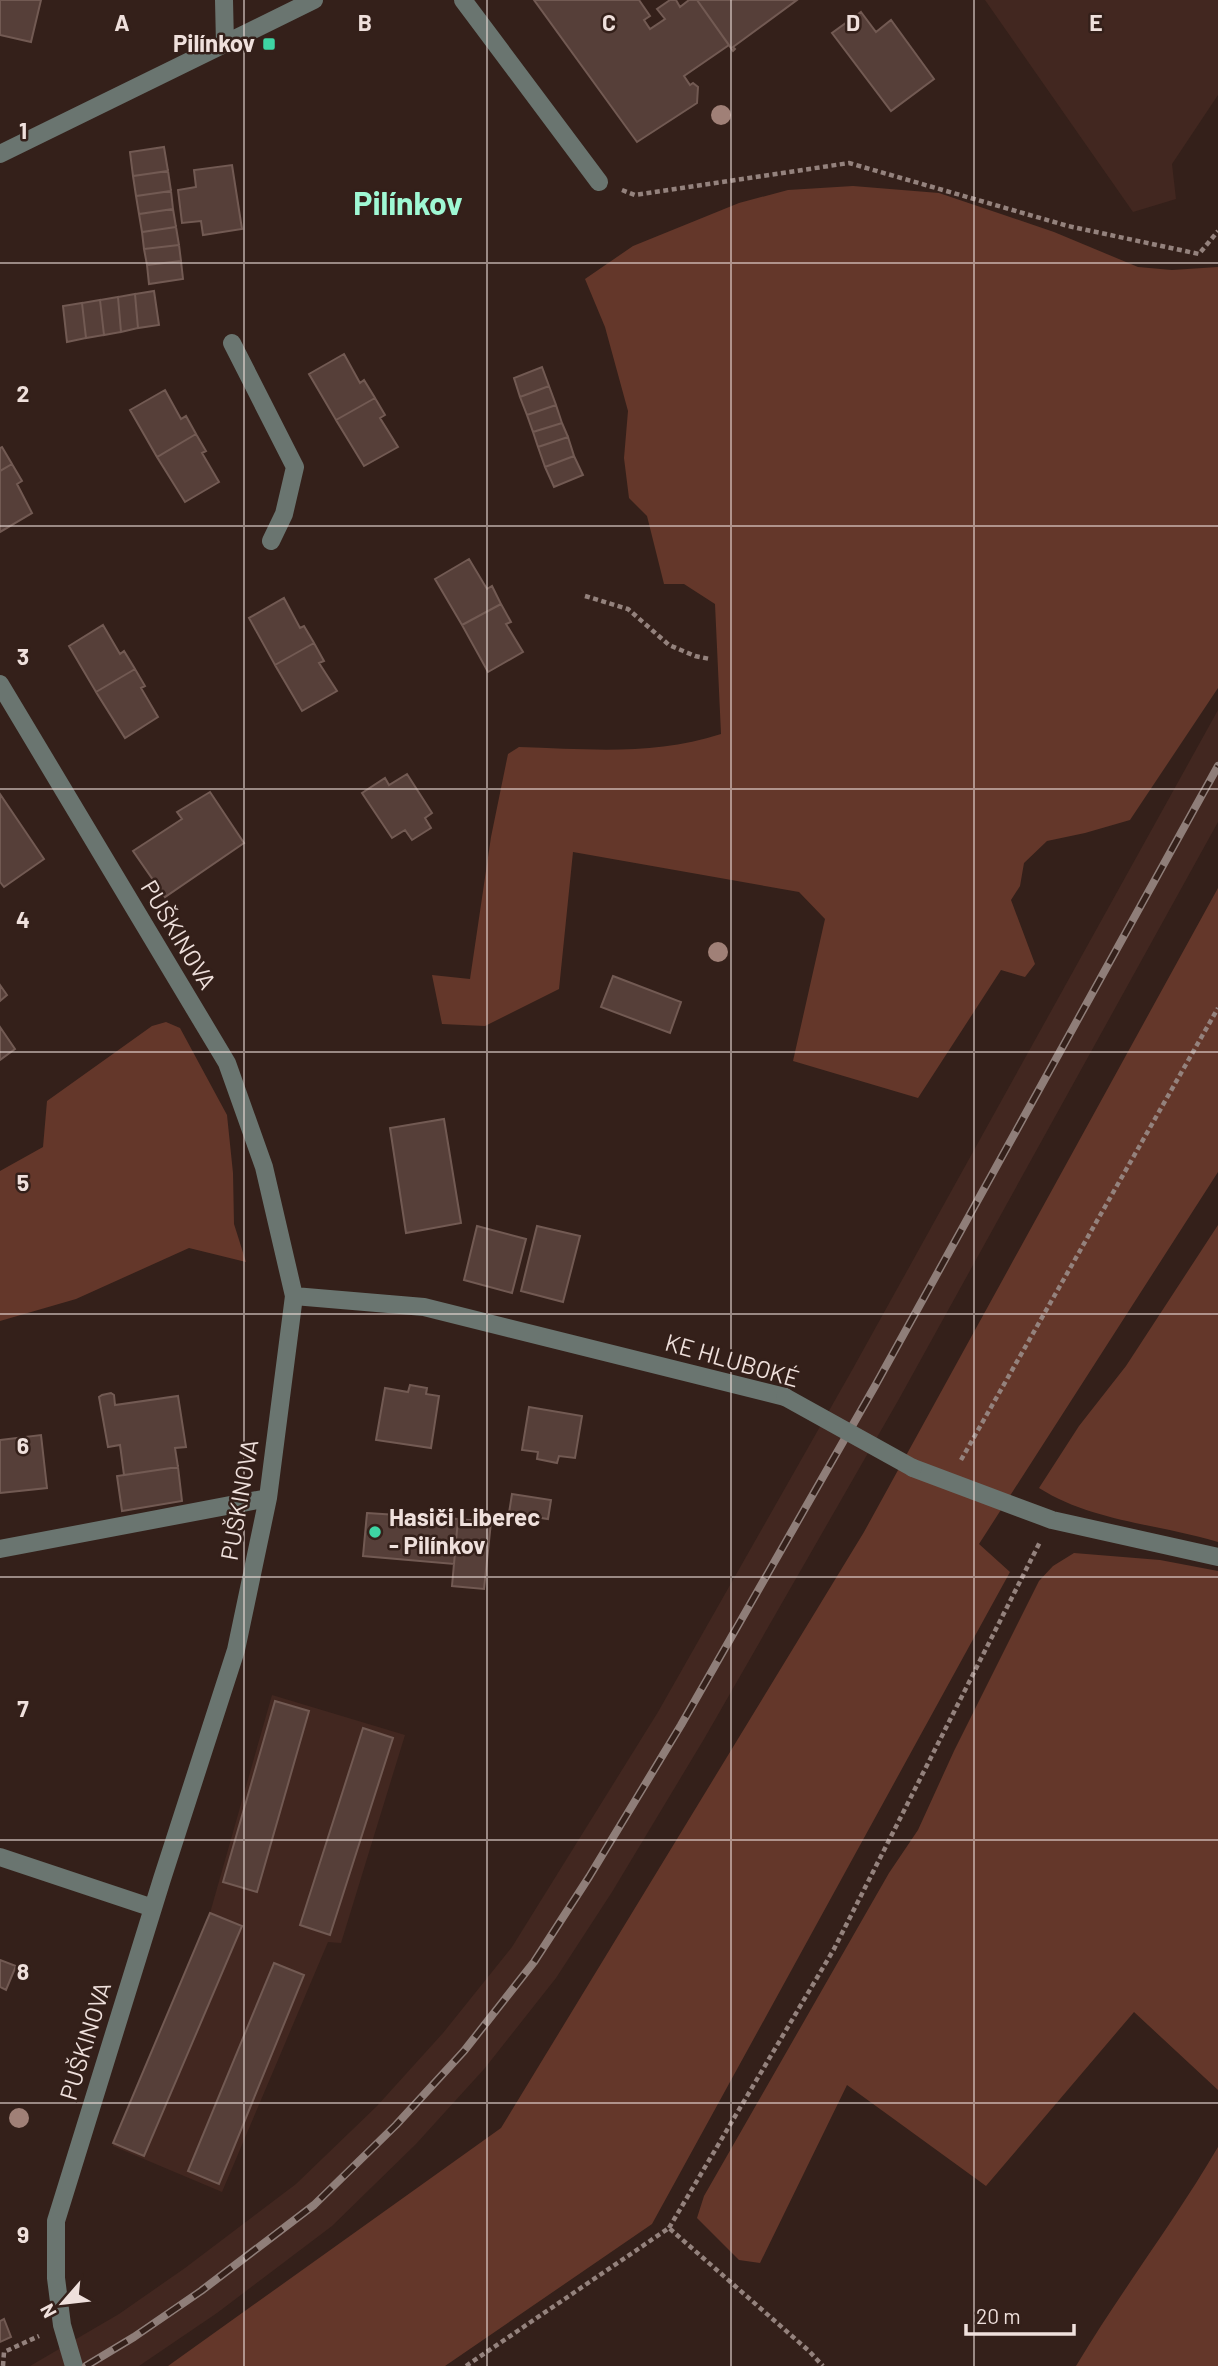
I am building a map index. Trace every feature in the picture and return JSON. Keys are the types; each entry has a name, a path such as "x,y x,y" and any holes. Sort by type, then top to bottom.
{"street":[{"path":"463,0 598,182"},
{"path":"220,1 225,44"},
{"path":"0,153 309,1"},
{"path":"232,342 296,467 284,514 271,541"},
{"name":"PUŠKINOVA","path":"0,684 227,1063 264,1167 294,1296 268,1498 236,1650 56,2221 56,2278 62,2325 74,2366"},
{"name":"KE HLUBOKÉ","path":"294,1296 424,1307 785,1397 913,1468 949,1482 1052,1520 1218,1557"},
{"path":"0,1549 268,1498"},
{"path":"0,1857 153,1908"}],"path":[{"path":"598,182 635,195 849,163 1068,226 1199,254 1218,231"},
{"path":"585,596 628,609 669,645 710,659"},
{"path":"949,1482 1218,1008"},
{"path":"466,2366 669,2228 834,1949 1052,1520"},
{"path":"669,2228 823,2366"},
{"path":"3,2366 4,2351 62,2325"}],"shaded area":[{"path":"985,0 1218,0 1218,95 1172,164 1176,199 1133,212"},
{"path":"853,186 939,193 1054,232 1138,267 1172,270 1218,267 1218,688 1130,820 1047,841 1024,863 1020,886 1011,900 1035,964 1025,977 1001,970 918,1098 793,1061 825,919 799,892 573,852 559,989 485,1026 442,1024 432,975 470,979 491,837 508,754 519,747 620,750 670,746 721,734 715,604 684,584 664,584 647,516 629,498 624,458 628,411 605,327 585,279 633,246 739,203 788,190"},
{"path":"1218,710 1218,822 899,1399 704,1739 612,1892 556,1978 485,2068 416,2144 332,2226 217,2313 139,2366 30,2366 119,2314 296,2184 377,2106 443,2033 512,1947 658,1712 851,1372"},
{"path":"1218,888 1218,1172 979,1544 1010,1572 652,2224 445,2366 168,2366 501,2128 864,1532"},
{"path":"166,1022 180,1028 227,1115 233,1173 234,1224 246,1262 189,1248 76,1299 0,1321 0,1171 43,1147 47,1101 152,1026"},
{"path":"1218,1225 1218,1542 1104,1515 1081,1508 1039,1488 1079,1426 1126,1366"},
{"path":"1074,1553 1160,1560 1218,1571 1218,2090 1134,2012 986,2186 847,2085 760,2263 739,2260 697,2218 704,2196 889,1873 918,1830 954,1751 1039,1581 1053,1566"},
{"path":"272,1695 405,1735 341,1943 328,1942 222,2192 113,2146 113,2143 210,1913"},
{"path":"1218,2147 1218,2366 1076,2366 1184,2202"}],"building":[{"path":"0,0 41,0 31,42 0,35"},
{"path":"534,0 639,0 650,16 644,20 650,29 665,19 657,9 670,0 676,0 680,7 689,0 697,0 729,45 684,76 690,85 693,83 698,87 697,103 637,142"},
{"path":"697,0 797,0 733,47 733,51"},
{"path":"861,12 876,32 891,20 934,79 891,111 832,33"},
{"path":"164,147 168,171 133,176 130,152"},
{"path":"232,165 242,229 203,235 201,221 182,223 178,190 196,187 194,170"},
{"path":"168,171 171,191 136,196 133,176"},
{"path":"171,191 173,209 139,214 136,196"},
{"path":"173,209 176,227 142,232 139,214"},
{"path":"176,227 179,245 144,249 142,232"},
{"path":"179,245 181,261 147,265 144,249"},
{"path":"181,261 183,279 149,284 147,265"},
{"path":"154,291 159,325 138,328 135,294"},
{"path":"135,294 138,328 121,332 118,297"},
{"path":"118,297 121,332 104,335 100,300"},
{"path":"100,300 104,335 86,338 82,303"},
{"path":"82,303 86,338 67,342 63,306"},
{"path":"344,354 360,383 364,380 375,398 336,420 309,374"},
{"path":"542,367 549,386 520,397 514,378"},
{"path":"549,386 556,405 527,415 520,397"},
{"path":"165,390 181,419 186,416 196,434 157,457 130,410"},
{"path":"375,398 385,415 380,418 398,447 364,466 336,420"},
{"path":"556,405 562,423 533,432 527,415"},
{"path":"562,423 568,437 538,447 533,432"},
{"path":"196,434 206,451 202,453 219,482 185,502 157,457"},
{"path":"568,437 574,456 545,467 538,447"},
{"path":"2,447 12,464 0,471 0,448"},
{"path":"574,456 583,475 554,487 545,467"},
{"path":"12,464 22,481 17,484 32,513 0,532 0,471"},
{"path":"469,559 487,589 492,586 501,604 462,625 435,579"},
{"path":"284,598 300,628 304,626 314,643 275,665 249,618"},
{"path":"501,604 511,622 506,624 523,652 488,672 462,625"},
{"path":"103,625 120,654 124,651 135,669 96,692 69,646"},
{"path":"314,643 324,661 319,663 337,691 302,711 275,665"},
{"path":"135,669 145,686 141,688 158,717 125,738 96,692"},
{"path":"407,774 432,813 425,818 431,828 412,840 405,830 392,838 362,793 385,778 389,785"},
{"path":"210,792 244,843 165,897 133,851 182,819 177,812"},
{"path":"0,794 44,859 4,887 0,882"},
{"path":"613,976 681,1002 670,1033 601,1007"},
{"path":"0,985 7,995 0,1001"},
{"path":"0,1027 15,1049 0,1060"},
{"path":"444,1119 461,1223 406,1233 390,1128"},
{"path":"477,1226 526,1239 512,1293 464,1280"},
{"path":"537,1226 580,1236 563,1302 521,1291"},
{"path":"410,1385 427,1388 426,1394 439,1396 431,1448 376,1440 385,1388 408,1392"},
{"path":"111,1393 114,1395 115,1405 178,1396 186,1447 175,1448 178,1467 124,1475 120,1445 108,1447 99,1397"},
{"path":"529,1407 582,1416 575,1458 559,1456 557,1463 537,1459 538,1452 522,1450"},
{"path":"41,1435 47,1488 0,1493 0,1440"},
{"path":"178,1467 182,1501 122,1511 117,1476"},
{"path":"512,1494 551,1500 548,1519 509,1513"},
{"path":"367,1513 458,1519 454,1564 363,1556"},
{"path":"458,1519 491,1522 484,1589 452,1586"},
{"path":"275,1701 309,1711 257,1892 223,1882"},
{"path":"363,1728 393,1738 330,1935 300,1925"},
{"path":"210,1913 242,1926 144,2156 113,2143"},
{"path":"0,1960 16,1966 6,1990 0,1987"},
{"path":"274,1963 304,1975 219,2184 188,2171"},
{"path":"4,2319 11,2337 0,2342 0,2321"}],"railway":[{"path":"86,2366 201,2291 314,2205 396,2125 464,2051 534,1962 681,1725 875,1386 1218,766"}],"place":[{"name":"Pilínkov","path":"269,44"},
{"name":"Hasiči Liberec - Pilínkov","path":"375,1532"}],"district":[{"name":"Pilínkov","path":"408,204"}]}
